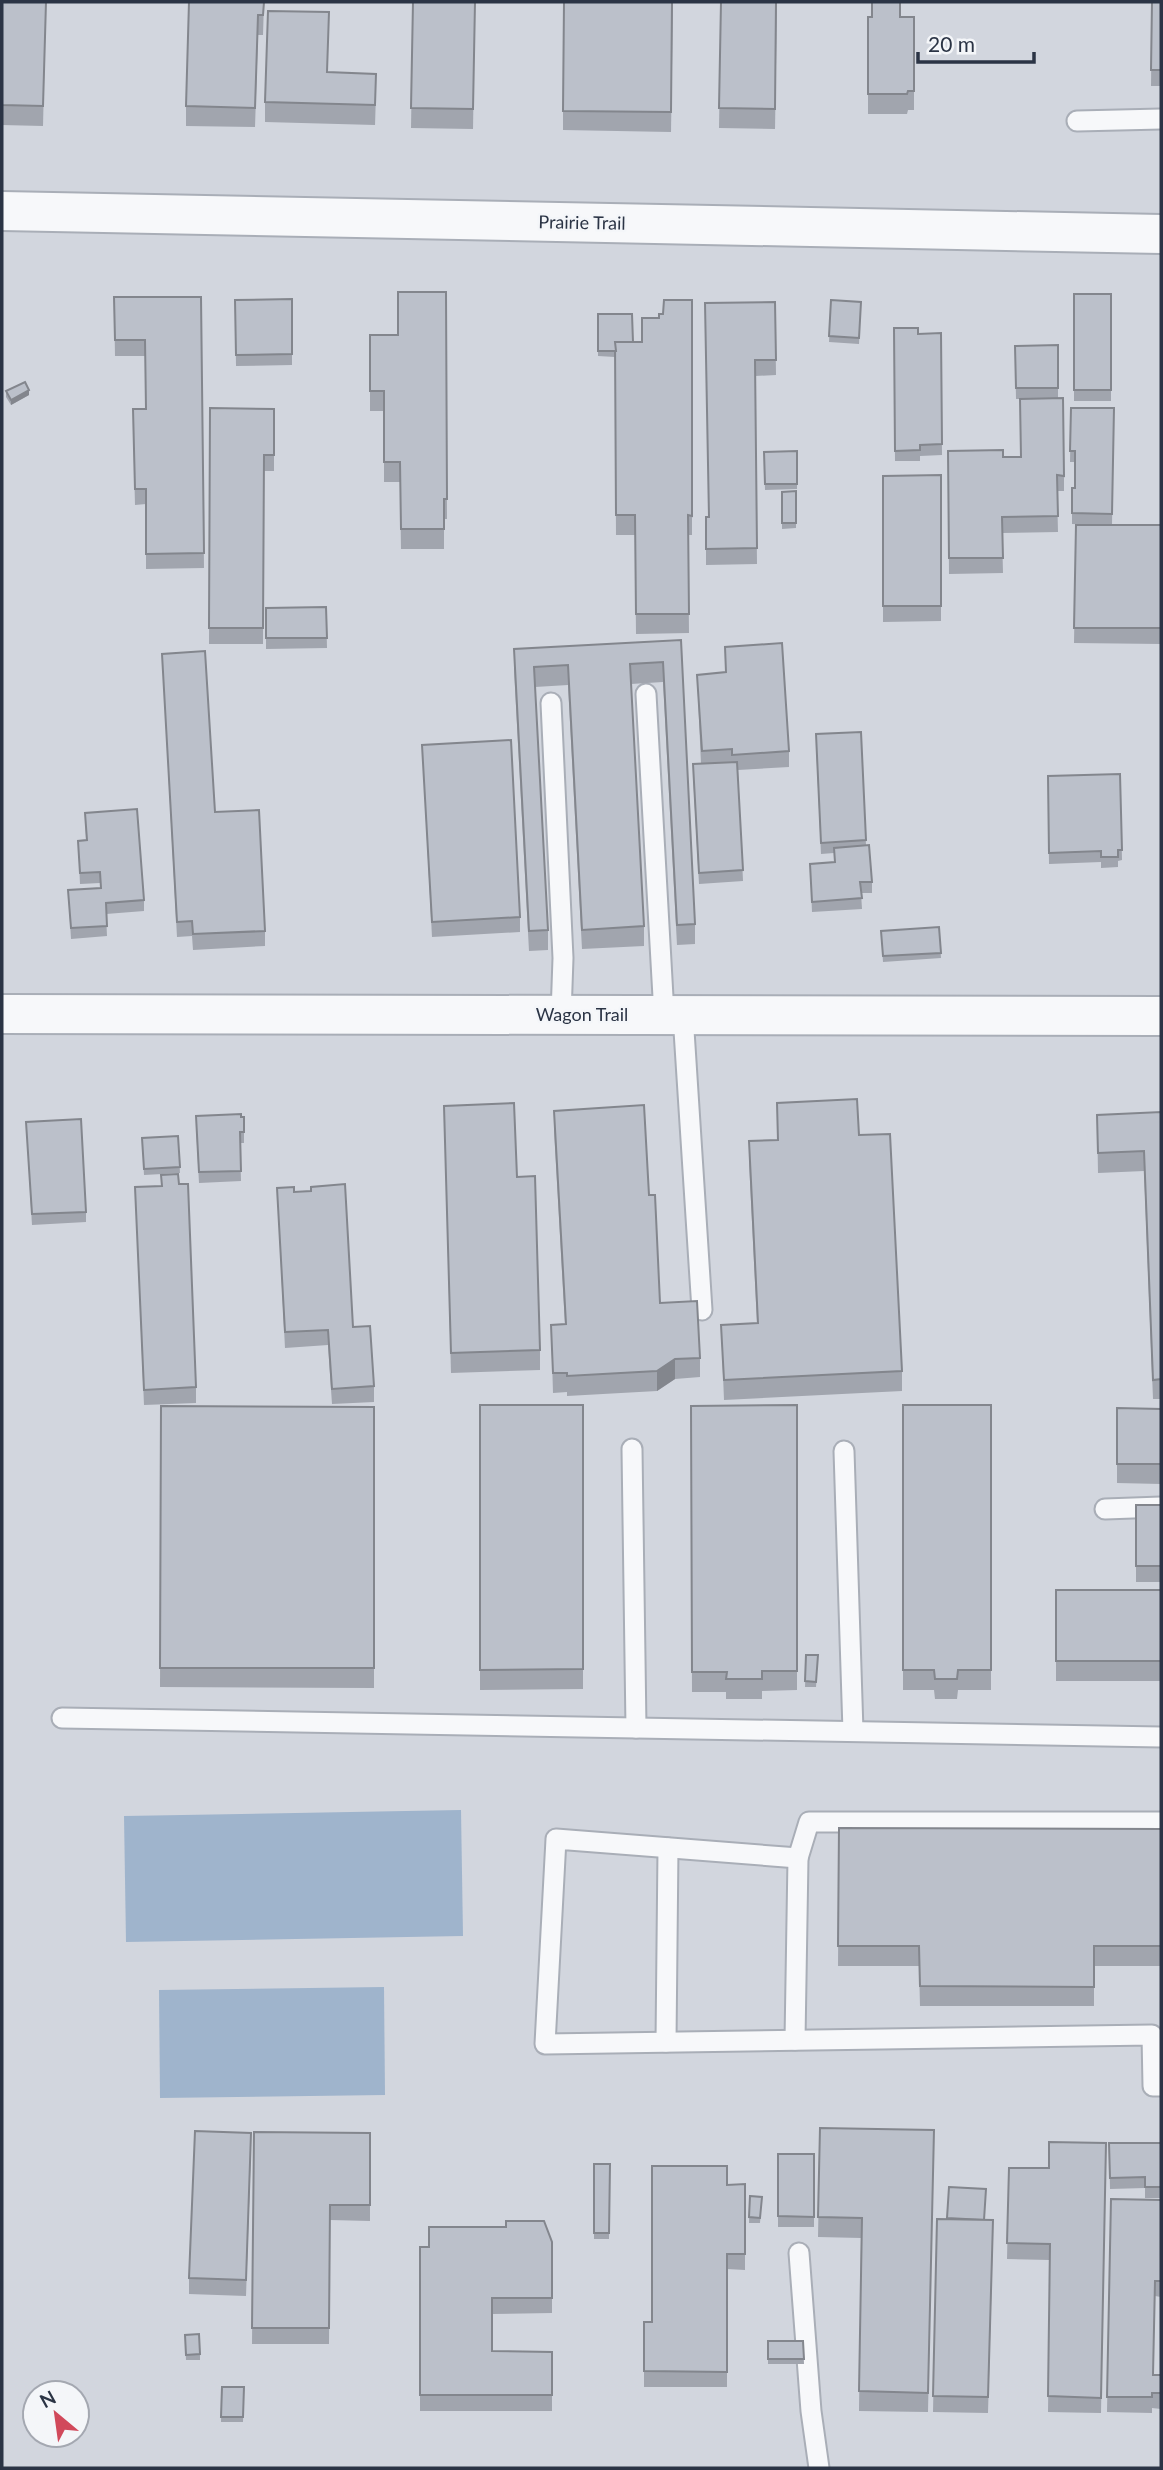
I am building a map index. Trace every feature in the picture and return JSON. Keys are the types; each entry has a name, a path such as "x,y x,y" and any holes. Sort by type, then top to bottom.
{"street":[{"name":"Prairie Trail","path":"2,211 1161,234"},
{"name":"Wagon Trail","path":"2,1014 1161,1016"}],"lane":[{"path":"1077,121 1161,119"},
{"path":"646,694 673,1015 702,1310"},
{"path":"551,703 563,958 561,1015"},
{"path":"632,1449 636,1728"},
{"path":"844,1451 853,1731"},
{"path":"1105,1509 1161,1507"},
{"path":"62,1718 1161,1737"},
{"path":"795,2040 798,1858 809,1822 1161,1822"},
{"path":"798,1858 556,1839 545,2044 1152,2035 1153,2086 1161,2087"},
{"path":"666,2042 668,1848"},
{"path":"799,2253 818,2468"}],"shaded area":[{"path":"2,2 1161,2 1161,2468 2,2468"}],"water":[{"path":"461,1810 463,1936 126,1942 124,1816"},
{"path":"384,1987 385,2095 160,2098 159,1990"}],"building":[{"path":"2,2 46,2 43,106 2,105"},
{"path":"189,2 264,2 263,15 258,15 255,108 186,106"},
{"path":"413,2 475,2 473,109 411,108"},
{"path":"564,2 672,2 671,112 563,111"},
{"path":"721,2 776,2 775,109 719,108"},
{"path":"872,2 900,2 900,17 914,17 914,91 908,91 907,94 868,94 868,17 872,17"},
{"path":"1152,2 1161,2 1161,70 1151,70"},
{"path":"268,11 329,12 327,72 376,74 375,105 265,102"},
{"path":"398,292 446,292 447,499 444,499 444,529 401,529 400,462 384,462 384,391 370,391 370,335 398,335"},
{"path":"1074,294 1111,294 1111,390 1074,390"},
{"path":"114,297 201,297 204,553 146,554 146,489 135,489 133,409 146,409 145,340 115,340"},
{"path":"292,299 292,354 236,355 235,300"},
{"path":"664,300 692,300 689,614 636,614 635,515 616,515 615,342 642,342 642,318 659,318 659,314 663,314"},
{"path":"831,300 861,302 859,338 829,336"},
{"path":"775,302 776,360 755,360 757,548 706,549 706,517 709,517 705,303"},
{"path":"598,314 632,314 633,342 615,342 616,351 598,351"},
{"path":"894,328 918,328 918,334 941,333 942,444 920,445 920,450 895,451"},
{"path":"1058,345 1058,388 1016,388 1015,346"},
{"path":"25,382 29,390 11,400 6,391"},
{"path":"1063,398 1064,476 1057,475 1058,516 1002,517 1003,558 949,558 948,451 1003,450 1003,457 1021,457 1020,399"},
{"path":"210,408 274,409 274,455 264,455 263,628 209,628"},
{"path":"1071,408 1114,408 1112,514 1072,513 1075,451 1070,451"},
{"path":"797,451 797,484 765,484 764,452"},
{"path":"941,475 941,606 883,606 883,476"},
{"path":"796,491 796,523 782,523 782,492"},
{"path":"1076,525 1161,525 1161,628 1074,628"},
{"path":"326,607 327,638 266,638 266,608"},
{"path":"681,640 695,924 677,925 663,662 630,664 644,926 582,930 568,665 534,667 548,930 529,931 514,649"},
{"path":"782,643 789,751 732,755 732,749 702,751 697,675 726,672 725,647"},
{"path":"205,651 215,812 259,810 265,931 193,934 192,921 177,922 162,654"},
{"path":"861,732 866,840 821,843 816,734"},
{"path":"511,740 520,917 432,922 422,745"},
{"path":"737,762 743,870 699,873 693,764"},
{"path":"1120,774 1122,850 1118,850 1118,857 1101,857 1101,851 1049,853 1048,776"},
{"path":"137,809 144,900 106,903 107,926 71,928 68,890 101,888 100,872 80,873 78,841 87,840 85,813"},
{"path":"869,845 872,882 860,882 862,898 812,902 810,864 835,862 834,848"},
{"path":"939,927 941,953 883,956 881,931"},
{"path":"857,1099 859,1135 890,1134 902,1371 724,1380 721,1325 758,1323 749,1141 778,1140 777,1103"},
{"path":"514,1103 517,1177 535,1176 540,1350 451,1353 444,1106"},
{"path":"644,1105 649,1195 655,1195 660,1303 697,1301 700,1358 675,1359 657,1371 567,1376 567,1373 553,1373 551,1325 566,1324 554,1111"},
{"path":"1161,1112 1161,1379 1153,1380 1144,1151 1098,1153 1097,1115"},
{"path":"241,1114 241,1117 244,1117 244,1132 240,1132 241,1171 199,1172 196,1116"},
{"path":"81,1119 86,1212 32,1214 26,1122"},
{"path":"178,1136 180,1167 144,1169 142,1138"},
{"path":"178,1174 179,1184 188,1184 196,1387 144,1390 135,1187 162,1186 161,1175"},
{"path":"345,1184 353,1327 370,1326 374,1386 332,1389 328,1330 285,1332 277,1188 294,1187 294,1192 311,1191 311,1187"},
{"path":"480,1405 583,1405 583,1669 480,1670"},
{"path":"797,1405 797,1671 762,1671 762,1679 726,1679 727,1672 692,1672 691,1406"},
{"path":"903,1405 991,1405 991,1670 958,1670 957,1679 935,1679 934,1670 903,1670"},
{"path":"161,1406 374,1407 374,1668 160,1668"},
{"path":"1117,1408 1161,1409 1161,1464 1117,1464"},
{"path":"1136,1505 1161,1505 1161,1566 1136,1566"},
{"path":"1056,1590 1161,1590 1161,1661 1056,1661"},
{"path":"806,1655 818,1655 816,1682 805,1681"},
{"path":"839,1828 1161,1829 1161,1946 1094,1946 1094,1987 920,1986 919,1946 838,1946"},
{"path":"820,2128 934,2130 928,2393 859,2391 862,2218 818,2217"},
{"path":"195,2131 251,2133 246,2280 189,2278"},
{"path":"254,2132 370,2133 370,2205 330,2205 329,2328 252,2328"},
{"path":"1049,2142 1106,2143 1101,2398 1048,2396 1050,2244 1007,2243 1009,2168 1049,2168"},
{"path":"1109,2143 1161,2143 1161,2187 1145,2187 1145,2177 1110,2178"},
{"path":"778,2154 814,2154 814,2217 778,2216"},
{"path":"594,2164 610,2164 609,2233 594,2233"},
{"path":"652,2166 727,2166 727,2185 745,2184 745,2254 727,2254 727,2372 644,2371 644,2322 652,2322"},
{"path":"949,2187 986,2189 984,2220 947,2218"},
{"path":"750,2196 762,2197 760,2218 749,2217"},
{"path":"1111,2199 1161,2200 1161,2281 1155,2281 1153,2375 1161,2375 1161,2393 1152,2393 1152,2397 1107,2397"},
{"path":"937,2219 993,2220 988,2397 933,2396"},
{"path":"506,2221 544,2221 552,2242 552,2298 492,2298 492,2351 552,2352 552,2395 420,2395 420,2247 429,2247 429,2227 506,2227"},
{"path":"199,2334 200,2354 186,2355 185,2335"},
{"path":"768,2341 803,2341 804,2359 768,2359"},
{"path":"222,2387 244,2387 243,2417 221,2417"}]}
